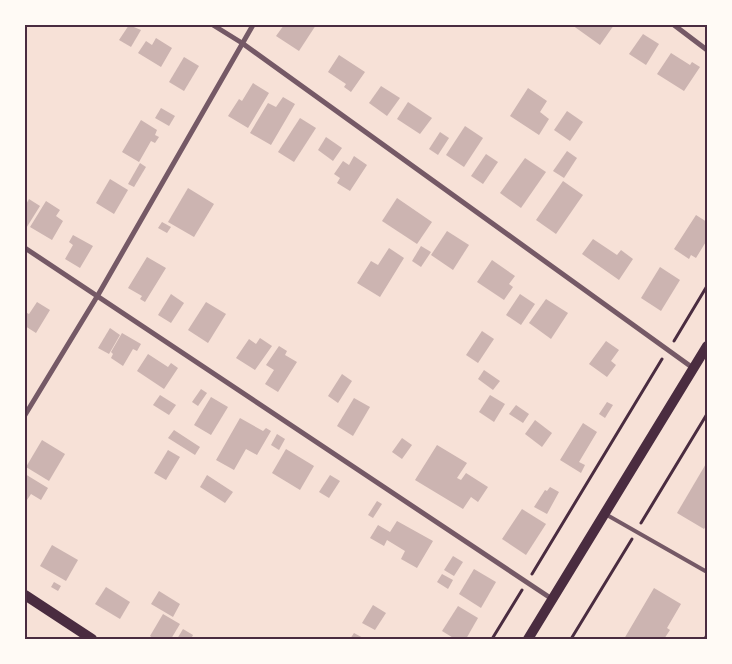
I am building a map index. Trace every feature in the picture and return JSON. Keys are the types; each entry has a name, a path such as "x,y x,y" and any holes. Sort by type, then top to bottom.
{"main road":[{"path":"528,639 707,346"},
{"path":"25,595 92,639"}],"street":[{"path":"213,25 242,43 694,368"},
{"path":"25,415 98,295 252,25"},
{"path":"674,25 707,50"},
{"path":"25,248 552,599"}],"lane":[{"path":"605,513 707,572"}],"path":[{"path":"492,639 707,286"}],"building":[{"path":"129,25 141,30 131,47 119,40"},
{"path":"284,25 316,25 299,51 276,36"},
{"path":"572,25 614,25 600,45"},
{"path":"643,34 659,44 646,65 629,54"},
{"path":"156,38 172,48 161,67 138,53 146,41 152,45"},
{"path":"671,53 690,65 692,62 700,67 684,91 657,74"},
{"path":"339,55 365,72 351,92 344,87 346,84 328,72"},
{"path":"184,57 199,66 184,91 169,82"},
{"path":"253,83 269,93 248,128 228,116 239,99 242,101"},
{"path":"381,86 400,98 387,116 369,103"},
{"path":"528,88 547,101 540,112 549,119 539,135 510,116"},
{"path":"283,97 295,104 271,145 250,133 268,103 276,107"},
{"path":"408,102 432,118 420,134 397,119"},
{"path":"161,108 175,116 169,126 155,118"},
{"path":"567,111 583,122 570,141 554,130"},
{"path":"300,118 316,128 294,162 278,152"},
{"path":"141,120 157,130 155,135 159,137 155,143 151,141 139,162 122,152"},
{"path":"465,126 483,138 464,167 446,155"},
{"path":"440,132 449,138 438,155 429,149"},
{"path":"326,137 342,148 333,161 318,150"},
{"path":"567,151 577,158 564,178 553,171"},
{"path":"486,154 498,162 483,184 471,176"},
{"path":"354,156 367,165 350,191 337,183 340,178 334,174 343,161 349,165"},
{"path":"525,158 546,172 521,208 500,193"},
{"path":"140,163 146,167 134,187 128,184"},
{"path":"110,179 128,190 114,214 96,203"},
{"path":"563,181 583,195 556,234 536,220"},
{"path":"188,188 214,204 194,237 168,222"},
{"path":"397,198 432,222 417,244 382,221"},
{"path":"29,199 40,206 25,230 25,206"},
{"path":"46,201 60,210 56,216 63,221 52,240 30,227"},
{"path":"696,215 707,222 707,240 696,258 691,255 689,259 674,249"},
{"path":"162,222 171,227 167,233 158,228"},
{"path":"447,231 469,245 453,270 431,255"},
{"path":"73,235 93,246 80,268 65,259 73,245 69,242"},
{"path":"593,239 617,255 621,250 633,259 619,280 582,254"},
{"path":"421,246 431,252 421,267 412,261"},
{"path":"389,248 404,258 380,297 357,283 371,261 378,265"},
{"path":"147,257 166,268 145,302 140,299 142,296 128,288"},
{"path":"492,260 515,276 509,284 513,287 504,300 477,282"},
{"path":"660,267 680,280 661,311 641,298"},
{"path":"171,294 184,303 171,323 158,315"},
{"path":"520,294 535,304 521,325 506,315"},
{"path":"546,299 568,313 551,339 529,323"},
{"path":"37,302 50,310 36,333 25,326 25,312 29,314"},
{"path":"206,302 226,314 208,343 188,330"},
{"path":"110,328 120,335 109,354 98,348"},
{"path":"482,331 494,339 478,363 466,355"},
{"path":"122,333 141,344 137,351 133,349 123,366 111,358 113,354 111,352"},
{"path":"260,338 272,346 255,370 236,358 249,339 256,344"},
{"path":"606,341 619,350 611,361 616,365 607,377 589,364"},
{"path":"279,346 287,351 285,355 297,362 278,392 265,384 274,370 266,365"},
{"path":"148,354 168,367 171,363 178,368 164,389 137,371"},
{"path":"484,370 500,381 493,390 478,379"},
{"path":"342,374 352,381 338,403 328,396"},
{"path":"201,389 207,393 198,406 192,402"},
{"path":"160,395 176,405 169,415 153,405"},
{"path":"490,395 505,404 494,422 479,412"},
{"path":"211,397 228,407 211,435 194,425"},
{"path":"354,398 370,407 353,436 337,426"},
{"path":"607,402 613,405 605,418 599,414"},
{"path":"516,405 529,414 523,423 509,414"},
{"path":"240,418 263,431 266,428 271,431 257,455 246,449 234,470 216,460"},
{"path":"535,420 552,433 542,447 525,434"},
{"path":"583,423 597,432 579,462 585,465 581,473 560,460"},
{"path":"174,430 200,447 195,455 168,438"},
{"path":"277,434 285,439 279,450 271,445"},
{"path":"402,438 412,445 402,459 392,452"},
{"path":"42,440 65,454 49,481 26,467"},
{"path":"437,445 467,463 457,478 461,480 466,473 488,487 478,502 471,497 463,509 415,480"},
{"path":"286,449 314,466 300,490 272,473"},
{"path":"168,450 180,457 166,480 154,473"},
{"path":"707,462 707,524 704,529 677,513"},
{"path":"25,474 48,488 41,500 31,494 27,500 25,499"},
{"path":"207,475 233,492 225,503 200,487"},
{"path":"330,475 340,481 329,498 319,492"},
{"path":"550,487 559,492 547,514 534,507 545,490 547,491"},
{"path":"377,501 382,504 373,518 368,515"},
{"path":"522,509 546,524 526,555 502,539"},
{"path":"397,521 433,541 417,568 401,559 405,551 387,540 384,546 370,538 378,525 390,532"},
{"path":"52,545 78,560 66,581 40,566"},
{"path":"453,556 463,562 454,576 444,570"},
{"path":"474,569 496,582 481,608 459,594"},
{"path":"442,574 453,580 448,589 437,582"},
{"path":"54,582 61,586 58,591 51,587"},
{"path":"106,587 130,602 120,619 95,604"},
{"path":"654,588 681,604 667,628 670,630 664,639 624,639"},
{"path":"159,591 180,604 173,617 151,604"},
{"path":"373,605 386,613 375,630 362,623"},
{"path":"458,606 478,618 466,639 455,639 442,631"},
{"path":"163,614 180,624 171,639 154,639 150,636"},
{"path":"183,629 193,635 191,639 177,639"},
{"path":"354,633 365,639 350,639"}]}
